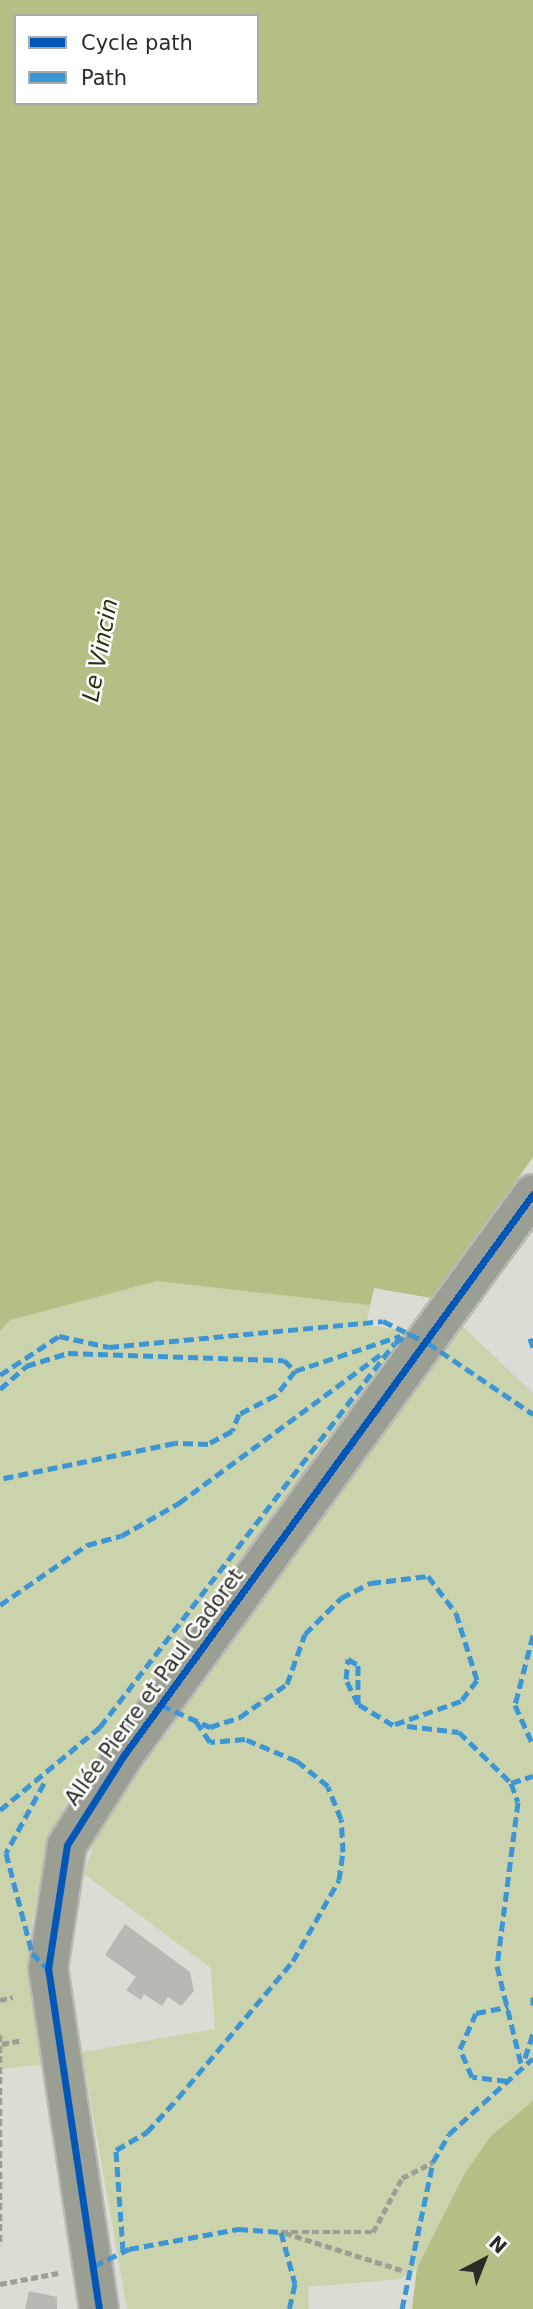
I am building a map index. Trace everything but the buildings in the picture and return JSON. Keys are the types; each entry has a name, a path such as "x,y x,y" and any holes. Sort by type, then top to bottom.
{"street":[{"name":"Allée Pierre et Paul Cadoret","path":"99,2309 48,1969 67,1845 124,1755 428,1343 533,1194"},
{"path":"83,2309 94,2266"}],"path":[{"path":"0,2000 16,1997"},
{"path":"0,2035 0,2245"},
{"path":"405,2271 281,2232 373,2232 402,2178 433,2162"},
{"path":"0,2284 94,2266"}],"shaded area":[{"path":"0,0 533,0 533,1157 432,1298 374,1288 366,1325 416,1332 66,1804 50,1835 32,1922 42,2064 0,2069"},
{"path":"461,1325 533,1393 533,2177 437,2230 417,2268 400,2279 308,2287 309,2309 127,2309 82,2052 215,2029 211,1968 84,1874 99,1828"}],"water":[{"name":"Le Vincin","path":"0,0 533,0 533,1157 432,1298 374,1288 370,1305 157,1281 10,1320 0,1331"},
{"path":"533,2101 533,2309 412,2309 417,2268 465,2173 491,2136"}],"marked path":[{"path":"0,1375 59,1336 109,1347 383,1321 428,1343 533,1414"},
{"path":"0,1810 100,1727 395,1343 410,1333"},
{"path":"295,1371 400,1336"},
{"path":"530,1338 533,1348"},
{"path":"0,1605 87,1545 121,1536 179,1503 384,1352"},
{"path":"0,1389 26,1366 68,1353 284,1360 295,1371 276,1395 239,1414 232,1431 208,1444 175,1443 0,1479"},
{"path":"161,1705 210,1727 240,1717 287,1684 305,1634 341,1598 371,1583 428,1576 456,1613 477,1680 461,1701 393,1725 358,1704 346,1679 348,1659 358,1665 358,1704"},
{"path":"533,1635 515,1705 533,1745"},
{"path":"123,2251 116,2150 147,2132 293,1961 339,1880 343,1852 341,1819 328,1786 297,1761 245,1739 210,1742 195,1720"},
{"path":"407,1726 459,1732 511,1783 518,1802 497,1966 522,2068"},
{"path":"511,1783 533,1776"},
{"path":"44,1783 6,1853 32,1953 48,1969"},
{"path":"533,1997 533,2005"},
{"path":"507,2081 472,2077 460,2049 476,2013 508,2007"},
{"path":"525,2058 533,2033"},
{"path":"402,2309 433,2162 449,2134 533,2058"},
{"path":"94,2266 129,2249 238,2229 281,2232 295,2284 289,2309"}],"cycle path":[{"path":"99,2309 48,1969 67,1845 124,1755 533,1194"}]}
